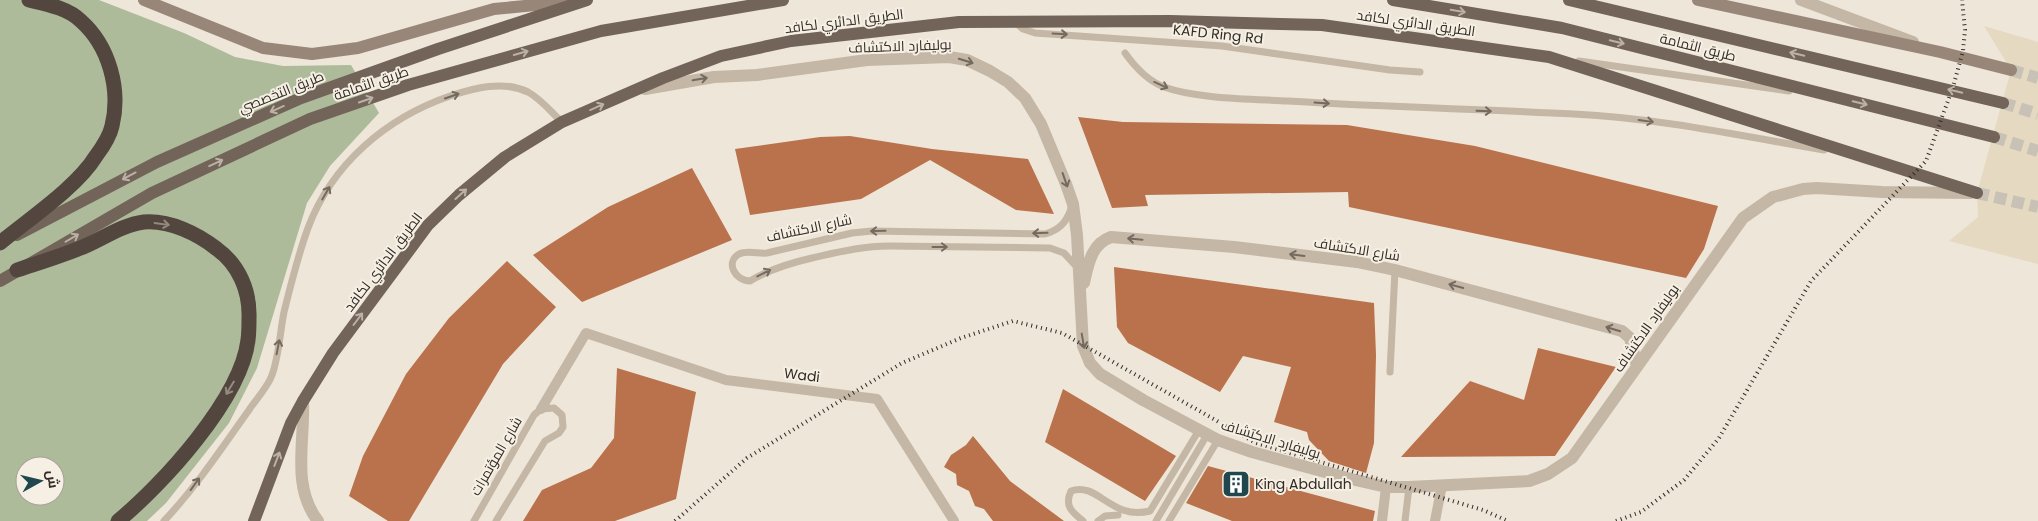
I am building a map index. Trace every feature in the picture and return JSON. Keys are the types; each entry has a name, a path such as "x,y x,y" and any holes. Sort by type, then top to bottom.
{"highway":[{"path":"0,243 78,178 96,158 112,126 115,86 107,58 96,37 80,20 51,5 29,0"},
{"path":"17,270 80,249 111,232 144,222 168,225 191,232 207,241 224,254 242,279 250,302 248,342 236,378 213,416 191,446 160,483 118,521"}],"main road":[{"path":"144,0 263,48 312,54 358,48 494,9 585,0"},
{"name":"طريق التخصصي","path":"0,243 157,162 302,98 438,49 585,0"},
{"name":"طريق الثمامة","path":"0,281 152,192 310,120 408,85 600,31 783,0"},
{"name":"طريق الثمامة","path":"1393,0 1562,28 1994,137"},
{"name":"طريق الثمامة","path":"1569,0 2003,103"},
{"path":"1698,0 1940,52 2011,70"},
{"name":"الطريق الدائري لكافد","path":"254,521 291,423 333,353 428,225 459,195 505,157 562,122 662,78 720,56 791,41 959,22 1170,21 1322,25 1549,57 1977,193"}],"street":[{"path":"1801,0 1940,52"},
{"name":"بوليفارد الاكتشاف","path":"635,90 714,77 757,75 867,60 949,57 967,60 990,71 1008,82 1025,98 1052,147 1073,204 1081,297 1081,334 1083,346 1090,363 1095,369 1117,385 1208,435 1252,452 1351,479 1386,486 1409,488 1529,480 1548,474 1572,458 1743,218 1773,197 1803,189 1817,188 1882,192 1977,193"},
{"name":"شارع الاكتشاف","path":"1081,297 1087,267 1094,251 1101,242 1111,237 1234,247 1357,262 1396,270 1622,332 1630,338 1637,366"},
{"name":"Wadi","path":"540,409 586,334 726,380 877,399 954,521"},
{"path":"303,401 304,422 300,457 301,477 304,496 310,511 318,521"},
{"path":"1435,521 1442,485"},
{"path":"1382,521 1386,486"},
{"path":"262,521 266,488"}],"lane":[{"name":"KAFD Ring Rd","path":"1015,22 1035,33 1222,46 1390,70 1420,72"},
{"name":"الطريق الدائري لكافد","path":"1125,53 1132,63 1153,81 1164,87 1191,93 1231,98 1378,107 1574,114 1621,118 1852,154"},
{"path":"1549,57 1836,97"},
{"path":"164,521 183,501 272,376 284,314 308,228 330,186 357,153 373,137 401,118 438,100 490,86 527,92 542,102 562,122"},
{"name":"شارع الاكتشاف","path":"1073,204 1064,224 1054,231 1045,234 872,231 852,233 759,254 748,252 734,258 733,265 735,274 739,278 750,281 789,263 866,246 889,246 1050,248 1064,253 1078,269"},
{"path":"1390,372 1396,270"},
{"name":"شارع المؤتمرات","path":"474,521 534,415 540,409 548,407 559,411 563,427 559,433 545,440 496,521"},
{"path":"1098,521 1104,516 1134,517 1142,516 1150,511 1208,435"},
{"path":"1156,521 1208,435"},
{"path":"1169,521 1208,435"},
{"path":"1405,521 1409,488"},
{"path":"1083,521 1072,512 1068,505 1071,491 1077,489 1083,489 1106,509 1118,515"}],"green space":[{"path":"0,0 99,0 184,33 235,57 283,66 351,65 379,113 330,166 307,203 257,368 229,423 166,503 147,521 0,521"}],"shaded area":[{"path":"1984,26 2038,42 2038,264 1949,241 1978,217 1977,193 2011,70"}],"building":[{"path":"1078,117 1123,122 1347,125 1475,146 1718,206 1704,249 1686,278 1349,207 1348,192 1145,195 1148,206 1112,208"},
{"path":"850,136 932,149 1028,159 1054,214 1016,210 930,160 861,199 750,215 735,149 820,137"},
{"path":"692,168 732,240 582,302 533,255 608,207"},
{"path":"507,261 556,307 503,364 409,521 388,521 349,496 363,456 406,374 449,318"},
{"path":"1114,267 1374,303 1376,355 1374,443 1366,473 1329,461 1309,440 1307,432 1274,422 1291,367 1243,356 1220,392 1128,343 1117,327"},
{"path":"1538,348 1616,367 1555,456 1401,457 1470,381 1524,400"},
{"path":"617,368 696,392 676,499 615,521 523,521 542,490 591,468 614,438"},
{"path":"1063,389 1176,456 1145,501 1045,442"},
{"path":"973,436 1010,481 1064,521 993,521 984,509 975,506 969,491 957,485 956,474 944,467 951,455 966,445"},
{"name":"King Abdullah","path":"1208,466 1375,511 1373,521 1232,521 1186,503"}],"tunnel":[{"path":"2011,70 2038,78"},
{"path":"2003,103 2038,114"},
{"path":"1994,137 2038,151"},
{"path":"1977,193 2038,207"}],"railway":[{"path":"1616,521 1641,512 1684,480 1719,438 1811,281 1926,161 1953,87 1963,51 1965,30 1962,0"},
{"path":"675,521 747,458 902,363 961,338 1013,321 1062,333 1256,443 1483,510 1508,521"}],"place":[{"name":"King Abdullah","path":"1236,484"}]}
